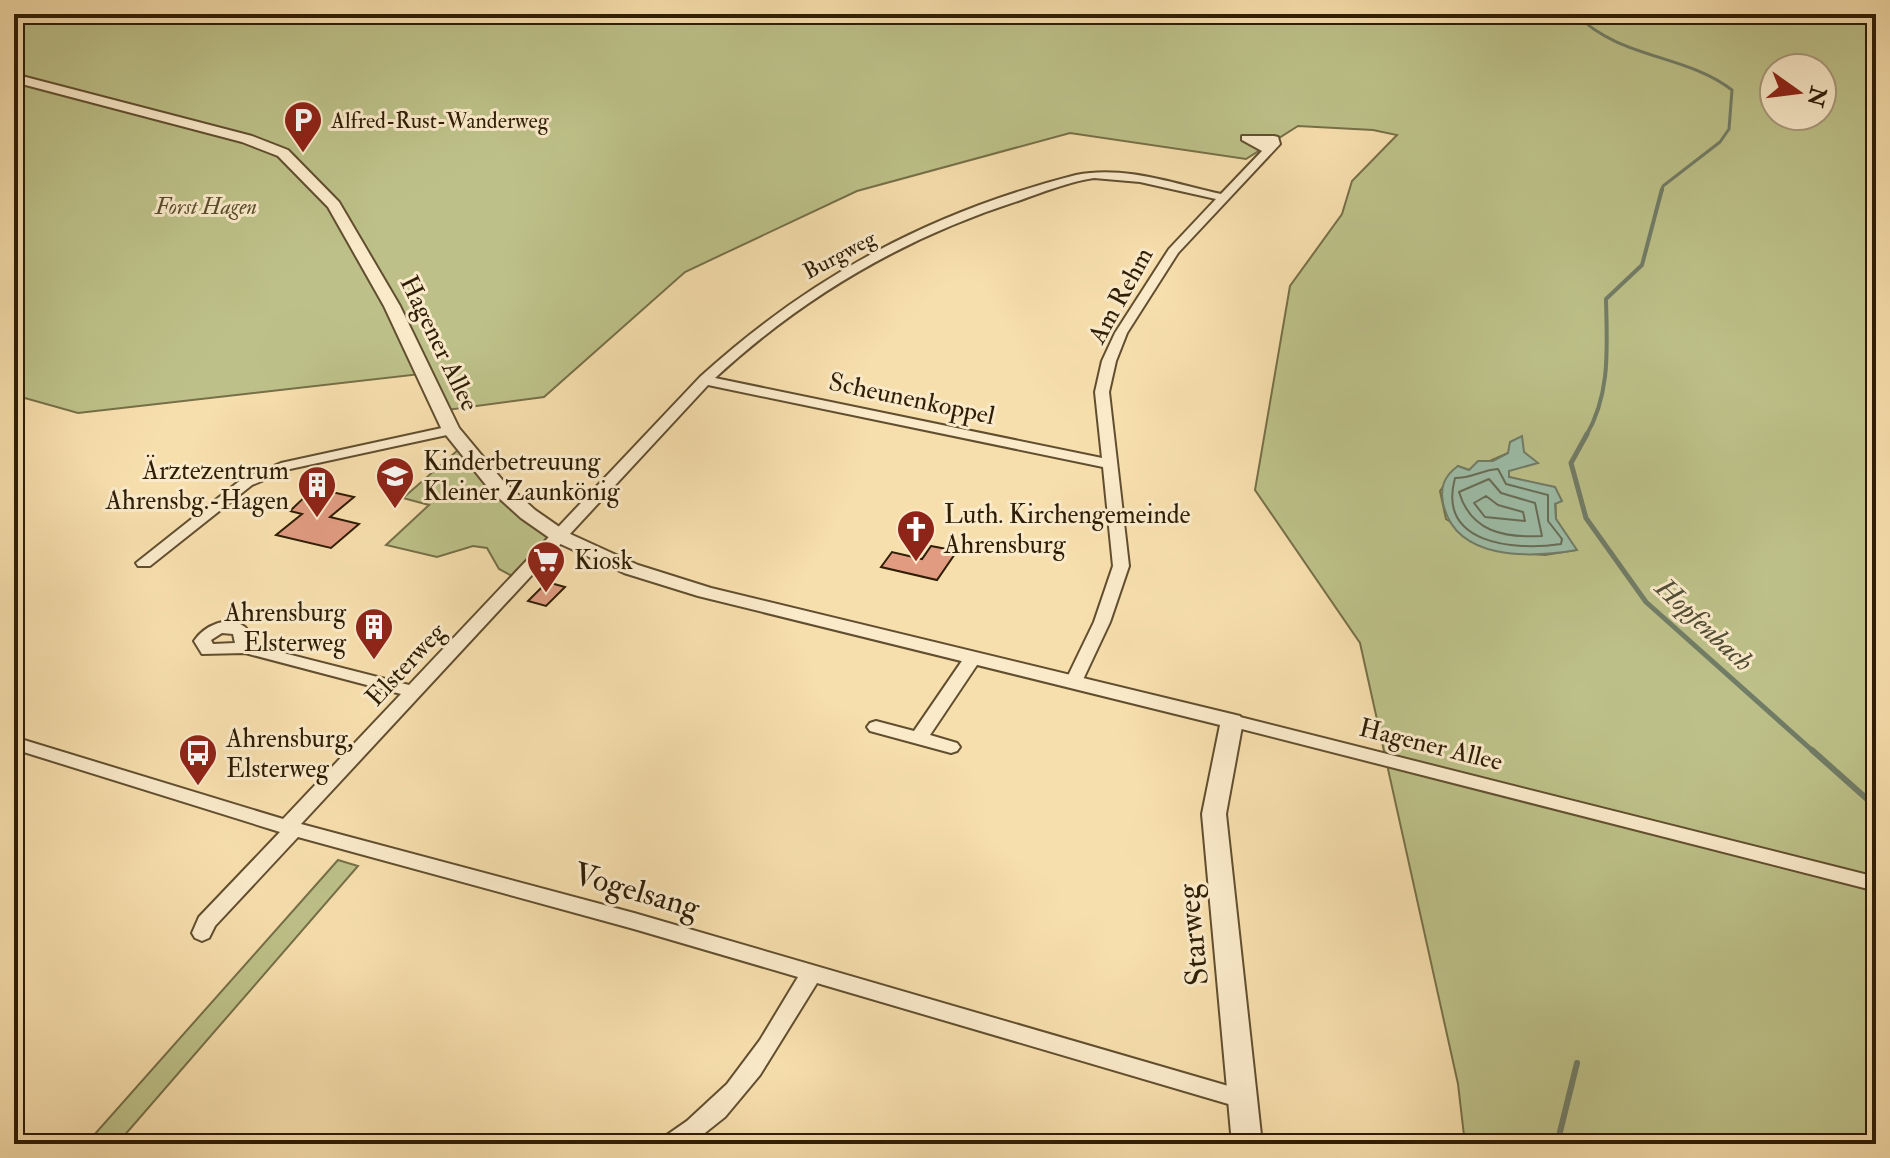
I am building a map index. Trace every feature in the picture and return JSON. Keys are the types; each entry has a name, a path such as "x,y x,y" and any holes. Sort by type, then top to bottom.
{"street":[{"name":"Hagener Allee","path":"14,78 247,139 283,153 334,205 392,306 451,430 497,486 528,514 561,537 631,569 972,659 1232,721 1876,884"},
{"name":"Am Rehm","path":"1074,682 1102,622 1121,566 1102,392 1121,333 1173,251 1266,149"},
{"name":"Burgweg","path":"561,537 705,380 751,335 838,273 1001,202 1093,175 1221,197"},
{"name":"Scheunenkoppel","path":"705,380 1110,464"},
{"path":"144,563 247,482 286,466 451,430"},
{"name":"Elsterweg","path":"202,933 206,922 290,828 561,537"},
{"path":"245,648 414,692"},
{"path":"919,738 972,659"},
{"name":"Starweg","path":"1232,721 1214,814 1247,1144"},
{"path":"876,727 951,747"},
{"name":"Vogelsang","path":"14,743 290,828 634,921 1242,1099"},
{"path":"672,1144 700,1128 741,1086 811,974"}],"green space":[{"name":"Forst Hagen","path":"14,14 1876,14 1876,1144 1465,1144 1458,1084 1360,643 1255,490 1290,286 1342,214 1352,181 1397,135 1373,130 1298,126 1246,159 1070,133 857,191 685,272 544,397 447,410 429,373 78,413 14,395","holes":["1508,453 1509,477 1555,488 1556,519 1576,550 1545,555 1493,550 1446,519 1440,491 1458,466 1469,470"]},
{"path":"459,449 549,537 512,576 499,569 487,548 473,546 437,557 386,545 429,505 403,498"},
{"path":"338,860 358,866 117,1144 86,1144"}],"water":[{"path":"1522,436 1524,452 1538,463 1509,471 1509,477 1555,487 1562,501 1555,504 1556,519 1577,550 1538,554 1497,551 1462,536 1450,522 1442,497 1444,482 1449,474 1458,466 1469,470 1478,461 1493,461 1508,453 1510,442"}],"building":[{"name":"Ärztezentrum Ahrensbg.-Hagen","path":"314,488 354,497 330,517 359,524 331,548 276,535 302,514 290,511"},
{"name":"Luth. Kirchengemeinde Ahrensburg","path":"931,546 957,551 937,580 881,567 892,552 922,559"},
{"name":"Kiosk","path":"547,582 565,587 546,606 528,601"}],"waterway":[{"name":"Hopfenbach","path":"1576,14 1612,40 1694,69 1732,90 1729,129 1720,142 1663,186 1662,191"},
{"name":"Hopfenbach","path":"1587,434 1604,386 1606,299 1642,265 1662,189"},
{"name":"Hopfenbach","path":"1587,434 1571,463 1586,518 1646,602 1814,752"},
{"name":"Hopfenbach","path":"1812,750 1876,807"},
{"path":"1557,1144 1577,1063"}],"place":[{"name":"Alfred-Rust-Wanderweg","path":"303,154"},
{"name":"Kinderbetreuung Kleiner Zaunkönig","path":"395,510"},
{"name":"Ärztezentrum Ahrensbg.-Hagen","path":"317,519"},
{"name":"Luth. Kirchengemeinde Ahrensburg","path":"916,563"},
{"name":"Kiosk","path":"546,594"},
{"name":"Ahrensburg Elsterweg","path":"374,661"},
{"name":"Ahrensburg, Elsterweg","path":"198,787"}]}
